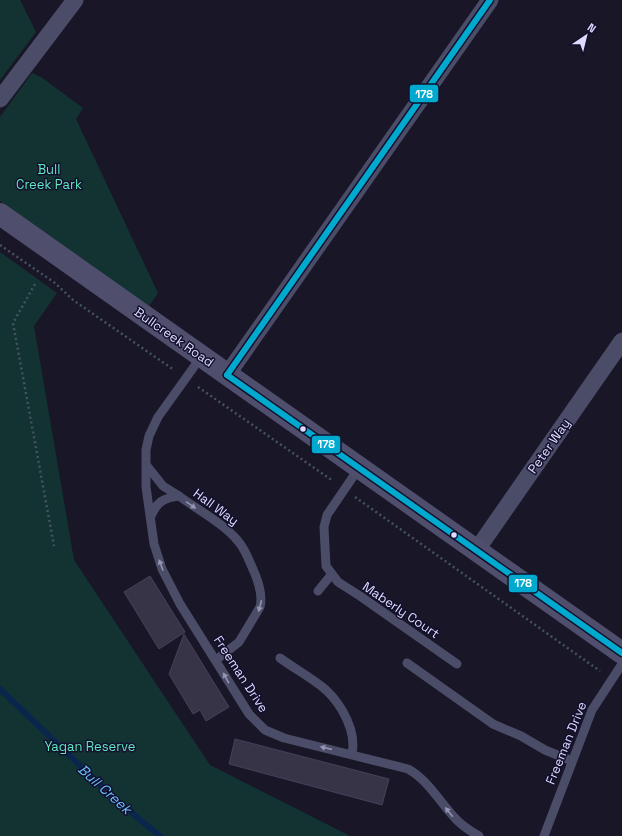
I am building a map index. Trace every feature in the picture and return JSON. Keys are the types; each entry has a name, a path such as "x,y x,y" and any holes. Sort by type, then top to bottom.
{"street":[{"path":"0,99 75,0"},
{"path":"227,374 490,0"},
{"name":"Bullcreek Road","path":"0,214 622,653"},
{"name":"Peter Way","path":"476,551 622,341"}],"lane":[{"name":"Freeman Drive","path":"201,357 153,426 146,450 146,488 154,544 162,570 180,604 249,714 265,730 284,738 408,769 418,774 454,818 467,829 479,836"},
{"name":"Hall Way","path":"147,466 163,486 227,530 239,541 246,552 258,582 262,601 259,611 239,642 216,660"},
{"path":"318,591 331,575 326,566 324,527 330,510 360,468"},
{"name":"Hall Way","path":"151,516 155,506 161,500 179,496"},
{"name":"Maberly Court","path":"331,575 348,590 360,596 457,664"},
{"path":"280,658 326,691 337,703 348,721 353,738 352,754"},
{"path":"407,663 493,724 521,736 545,750 572,761"},
{"name":"Freeman Drive","path":"544,836 592,710 622,664"}],"path":[{"path":"0,245 42,274"},
{"path":"35,284 13,323 54,546"}],"green space":[{"path":"0,0 20,0 36,32 0,80"},
{"name":"Bull Creek Park","path":"32,73 41,77 83,108 76,119 158,293 149,306 0,201 0,117"},
{"name":"Yagan Reserve","path":"0,252 57,293 34,326 74,560 210,765 350,836 0,836"}],"building":[{"path":"150,576 185,632 159,649 124,592"},
{"path":"184,634 229,707 206,721 200,710 193,714 169,674"},
{"path":"235,739 389,779 382,805 229,764"}],"waterway":[{"name":"Bull Creek","path":"0,689 115,799 160,836"}],"transit line":[{"name":"178","path":"227,375 490,0"},
{"name":"178","path":"227,375 622,653"}]}
